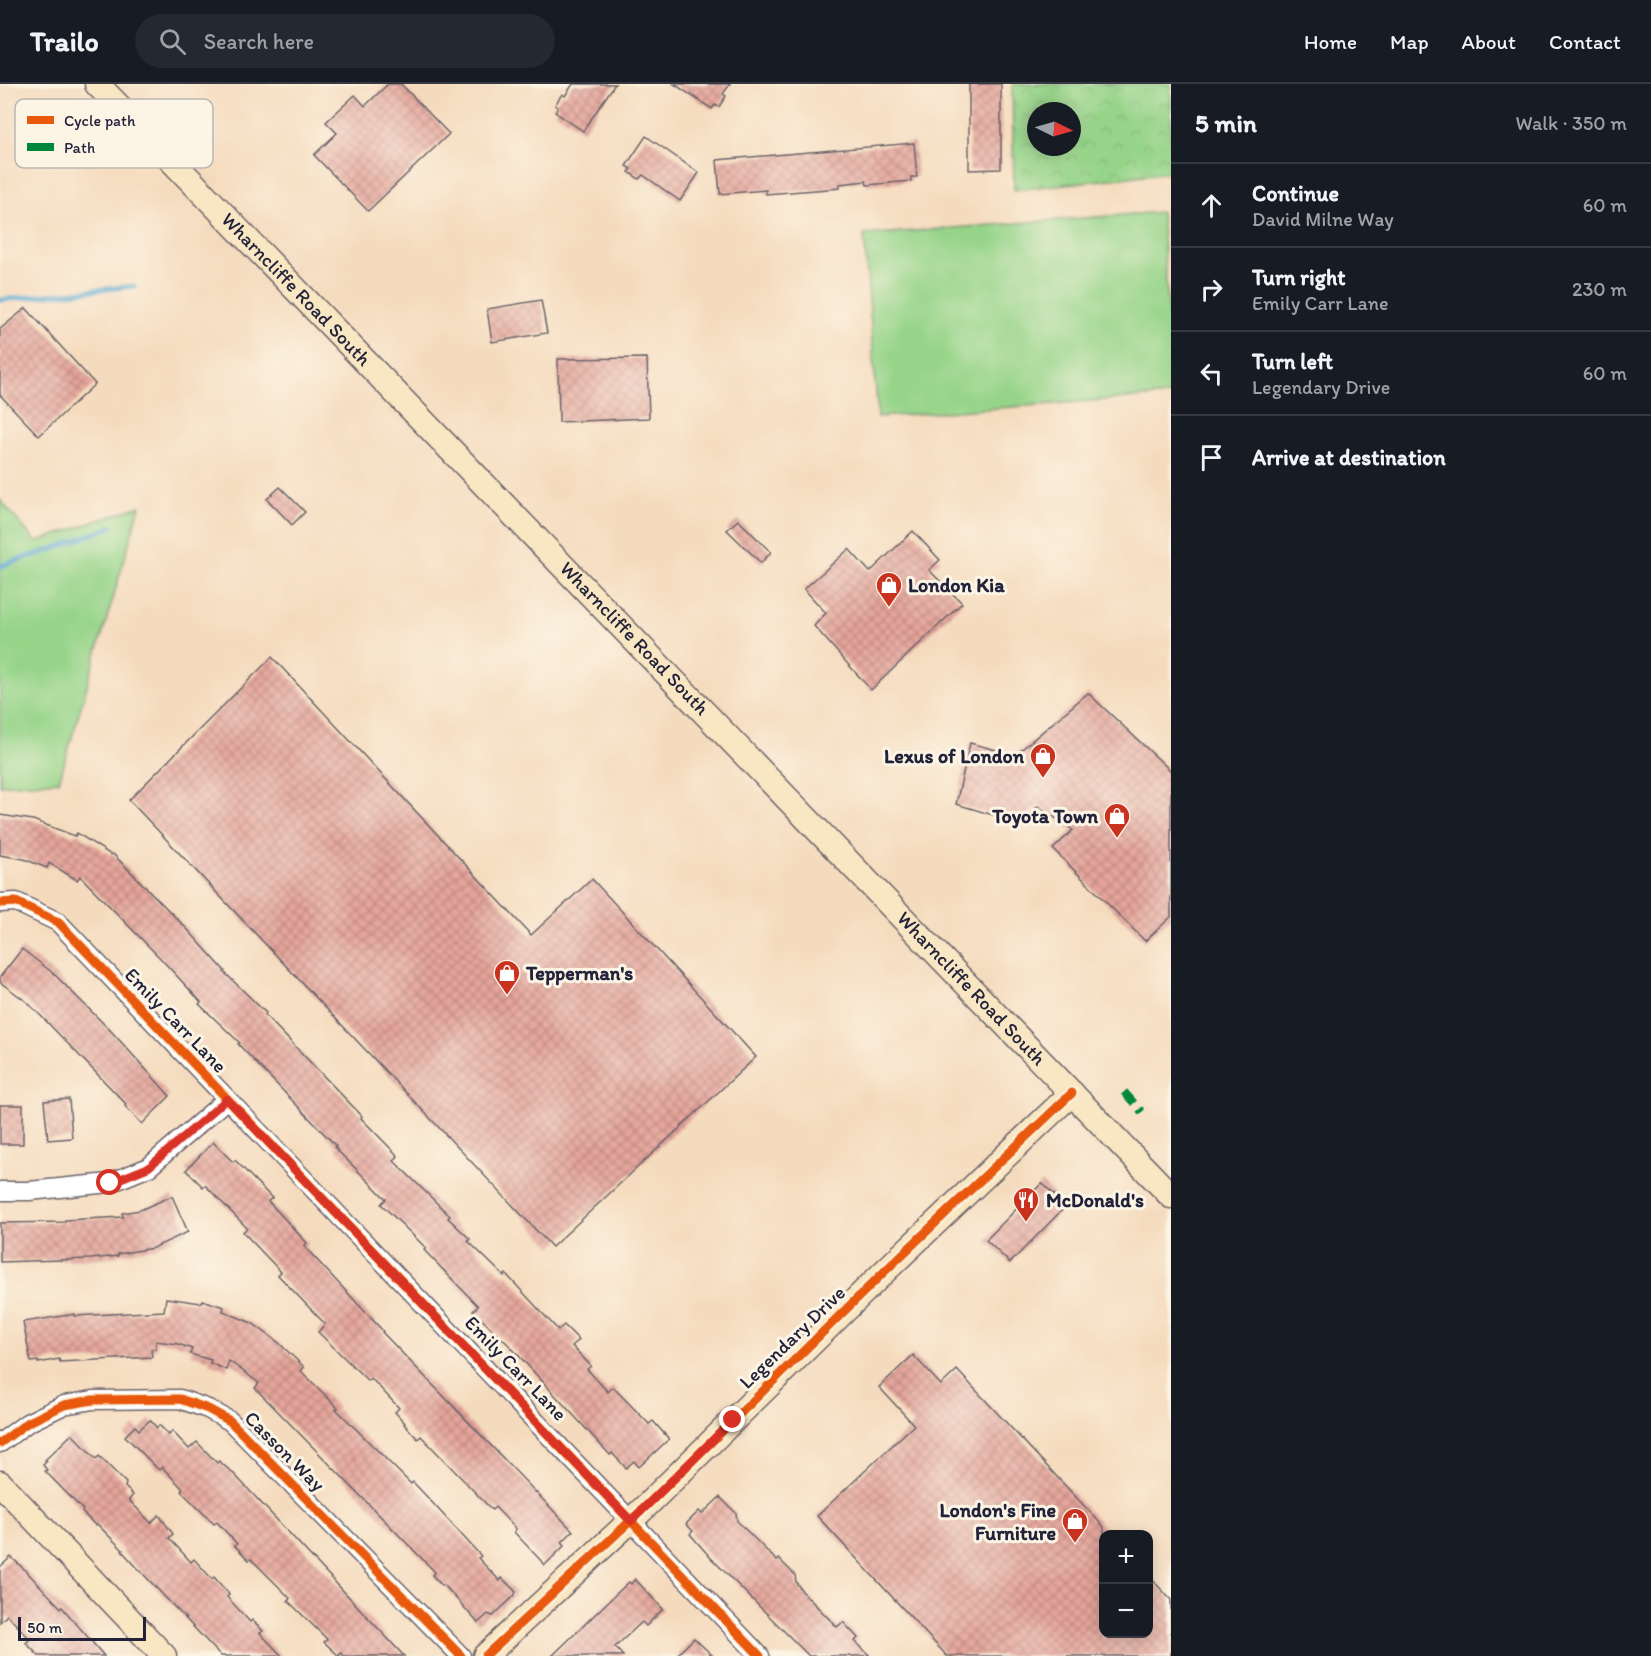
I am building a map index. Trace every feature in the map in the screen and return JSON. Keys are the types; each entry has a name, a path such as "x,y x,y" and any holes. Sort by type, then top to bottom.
{"main road":[{"name":"Wharncliffe Road South","path":"97,84 112,99"},
{"name":"Wharncliffe Road South","path":"178,168 678,681 1171,1196"},
{"name":"Legendary Drive","path":"485,1656 631,1521 1072,1093"},
{"path":"0,1483 164,1656"}],"street":[{"name":"Emily Carr Lane","path":"0,903 16,902 58,922 760,1656"},
{"path":"0,1191 29,1191 110,1183 149,1167 227,1099"},
{"name":"Casson Way","path":"0,1443 27,1423 64,1405 93,1400 180,1399 208,1409 230,1421 461,1656"}],"green space":[{"path":"1012,84 1171,84 1171,172 1014,190"},
{"path":"1161,212 1171,346 1171,395 878,417 864,235"},
{"path":"0,500 36,542 140,506 59,781 0,785"}],"building":[{"path":"388,84 401,84 449,134 368,211 314,155 337,133 326,122 355,95 365,106"},
{"path":"573,84 615,84 583,131 555,112 558,107 555,105 562,94 565,96"},
{"path":"674,84 730,84 723,94 726,96 719,107 715,105 712,109"},
{"path":"969,84 1001,84 1001,169 969,170"},
{"path":"646,136 699,173 680,201 643,175 639,179 629,172 631,169 626,166"},
{"path":"914,143 917,177 911,177 911,181 867,185 866,181 840,184 840,188 766,194 766,190 720,194 717,160"},
{"path":"541,300 547,333 492,342 487,309"},
{"path":"26,308 95,384 39,436 0,395 0,329"},
{"path":"647,358 649,418 559,422 558,359"},
{"path":"280,487 305,512 292,525 267,499"},
{"path":"738,520 771,552 761,563 727,530"},
{"name":"London Kia","path":"913,531 940,560 929,570 962,603 871,690 814,626 826,613 804,589 849,549 870,572"},
{"name":"Tepperman's","path":"272,657 531,935 592,879 756,1057 552,1247 129,800"},
{"path":"1088,693 1171,771 1171,917 1145,941 1053,849 1073,830 1038,806 1020,823 956,804 970,743 1015,755"},
{"path":"0,815 33,820 75,836 77,833 111,855 113,854 189,931 224,972 266,1013 265,1015 362,1116 361,1118 398,1156 394,1161 450,1216 448,1218 470,1239 468,1241 504,1276 506,1274 558,1330 564,1325 579,1340 572,1346 591,1366 587,1369 608,1392 613,1387 649,1424 653,1421 669,1439 639,1467 634,1461 626,1468 612,1453 610,1455 509,1345 473,1311 478,1306 424,1250 426,1248 381,1204 386,1199 334,1147 336,1146 238,1044 240,1043 199,1004 201,1002 163,961 80,876 77,880 49,863 47,868 24,859 0,855"},
{"path":"22,949 53,973 112,1032 170,1096 142,1124 125,1106 126,1104 27,1002 0,982 0,977"},
{"path":"69,1099 72,1138 48,1140 44,1101"},
{"path":"0,1105 23,1105 23,1144 0,1144"},
{"path":"213,1142 233,1162 235,1160 272,1198 268,1201 307,1243 304,1246 382,1332 573,1531 562,1542 565,1545 545,1565 514,1532 516,1529 495,1507 492,1510 421,1436 418,1439 404,1424 395,1412 399,1408 371,1378 368,1381 318,1332 325,1324 278,1275 281,1272 243,1232 247,1228 205,1185 203,1187 186,1170"},
{"name":"McDonald's","path":"1042,1183 1066,1206 1010,1263 986,1240"},
{"path":"172,1196 188,1232 153,1248 91,1259 0,1262 0,1223 65,1222 65,1220 123,1217 122,1213 140,1210"},
{"path":"166,1298 201,1303 202,1300 224,1307 223,1311 252,1323 278,1342 304,1367 301,1371 338,1408 336,1409 411,1484 413,1482 481,1556 478,1558 500,1581 502,1578 516,1592 514,1596 493,1616 488,1614 478,1623 432,1575 435,1572 255,1388 259,1383 229,1361 226,1370 210,1363 211,1360 190,1354 192,1349 178,1344 156,1341 156,1349 151,1349 152,1357 60,1362 59,1359 31,1362 23,1322 75,1314 75,1316 164,1311"},
{"path":"913,1355 941,1385 957,1370 1104,1527 1104,1530 1099,1530 1099,1638 1153,1638 1153,1580 1171,1600 1171,1656 947,1656 817,1516 914,1425 879,1387"},
{"path":"150,1420 157,1428 159,1425 169,1435 172,1431 189,1449 197,1442 217,1463 219,1461 235,1475 404,1656 344,1656 341,1653 339,1656 324,1642 327,1639 288,1601 290,1598 235,1546 237,1544 217,1522 214,1524 181,1491 183,1489 162,1467 159,1470 125,1436 135,1426 139,1430"},
{"path":"72,1434 96,1459 99,1456 126,1483 125,1487 133,1495 129,1500 151,1523 159,1515 173,1534 169,1538 191,1562 194,1559 212,1579 214,1577 229,1594 227,1597 250,1622 252,1620 263,1631 260,1633 282,1656 221,1656 123,1550 82,1512 83,1510 45,1471 47,1470 43,1465 47,1461 45,1460"},
{"path":"720,1497 736,1513 737,1521 777,1561 779,1559 795,1575 796,1582 802,1591 837,1627 843,1622 858,1638 855,1641 870,1656 809,1656 710,1557 690,1534 693,1531 686,1524 699,1511 702,1514"},
{"path":"11,1557 62,1607 104,1656 39,1656 26,1643 30,1639 7,1615 0,1622 0,1567"},
{"path":"635,1579 663,1609 646,1626 642,1622 615,1647 623,1656 552,1656 616,1594"},
{"path":"694,1638 713,1656 676,1656"}],"waterway":[{"path":"0,300 134,286"},
{"path":"0,566 111,527"}],"marked path":[{"path":"1124,1092 1142,1112"}],"cycle path":[{"path":"0,903 16,902 58,922 760,1656"},
{"path":"485,1656 640,1512 886,1270 1072,1093"},
{"path":"0,1443 27,1423 64,1405 93,1400 180,1399 208,1409 230,1421 461,1656"}],"place":[{"name":"London Kia","path":"889,608"},
{"name":"Lexus of London","path":"1043,779"},
{"name":"Toyota Town","path":"1117,839"},
{"name":"Tepperman's","path":"507,996"},
{"name":"McDonald's","path":"1026,1223"},
{"name":"London's Fine Furniture","path":"1075,1544"}],"route":[{"path":"110,1183 149,1167 227,1099 631,1521 733,1420"}]}
